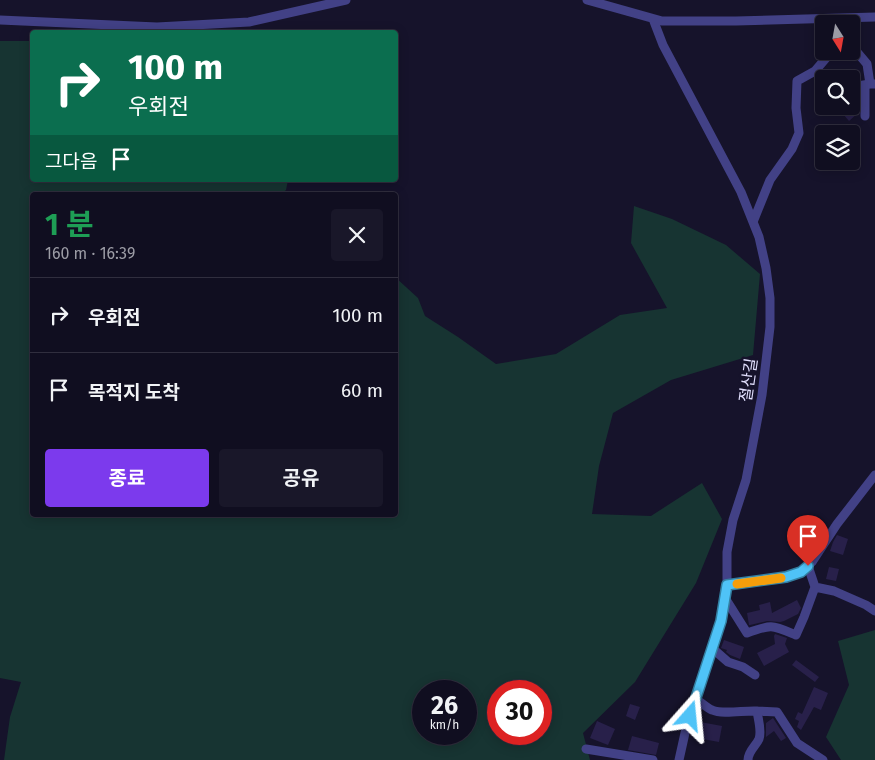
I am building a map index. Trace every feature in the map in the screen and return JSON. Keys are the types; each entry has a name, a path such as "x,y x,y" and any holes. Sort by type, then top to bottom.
{"street":[{"path":"0,20 157,26 249,22 346,0"},
{"path":"587,0 662,21 815,21"},
{"path":"860,20 875,17"},
{"name":"절산길","path":"653,19 663,45 741,192 758,237 766,268 770,298 770,327 762,394 746,480 733,520 727,552 727,585 721,621 678,760"},
{"path":"860,55 868,64 870,84 865,116"},
{"path":"753,222 770,180 792,149 799,133 796,108 797,81 815,71 824,60"},
{"path":"727,585 786,577 801,572 808,566 837,524 875,475"},
{"path":"725,598 747,632 774,626 796,635 815,587 808,566"},
{"path":"815,587 834,591 875,611"},
{"path":"712,648 728,662 743,667 755,675"},
{"path":"696,699 713,711 735,712 748,710 776,712 797,744 823,760"},
{"path":"748,760 748,756 760,737 757,711"},
{"path":"586,749 653,760"}],"green space":[{"path":"0,41 30,41 30,182 288,182 284,192 30,192 30,517 398,517 398,280 418,298 425,316 496,364 556,354 620,315 667,308 631,243 634,206 672,219 726,245 760,274 753,355 671,380 613,413 599,466 592,514 651,516 702,483 722,519 696,583 635,682 583,733 590,760 4,760 10,717 21,682 0,678"},
{"path":"875,630 875,760 841,760 826,737 849,685 838,641"}],"building":[{"path":"844,115 856,115 849,121"},
{"path":"837,535 848,539 843,555 830,551"},
{"path":"829,567 839,569 836,581 826,579"},
{"path":"797,600 801,608 798,614 780,622 767,621 749,625 747,613 760,610 759,605 770,602 772,613"},
{"path":"775,634 787,638 785,644 789,652 764,666 757,653 775,644"},
{"path":"724,640 744,647 740,659 730,655 726,652 727,650 721,648"},
{"path":"796,660 819,677 815,682 792,665"},
{"path":"814,687 828,693 821,710 814,707 801,730 797,727 799,721 795,719 798,712 802,714"},
{"path":"630,704 640,707 635,720 626,716"},
{"path":"773,718 786,738 781,741 774,731 766,737 766,723"},
{"path":"597,721 615,729 608,745 590,738"},
{"path":"700,722 722,726 719,742 697,738"},
{"path":"632,736 659,743 656,755 628,750"}],"slow traffic":[{"path":"737,584 781,578"}],"route":[{"path":"690,716 721,621 727,585 786,577 801,572 808,566"}]}
